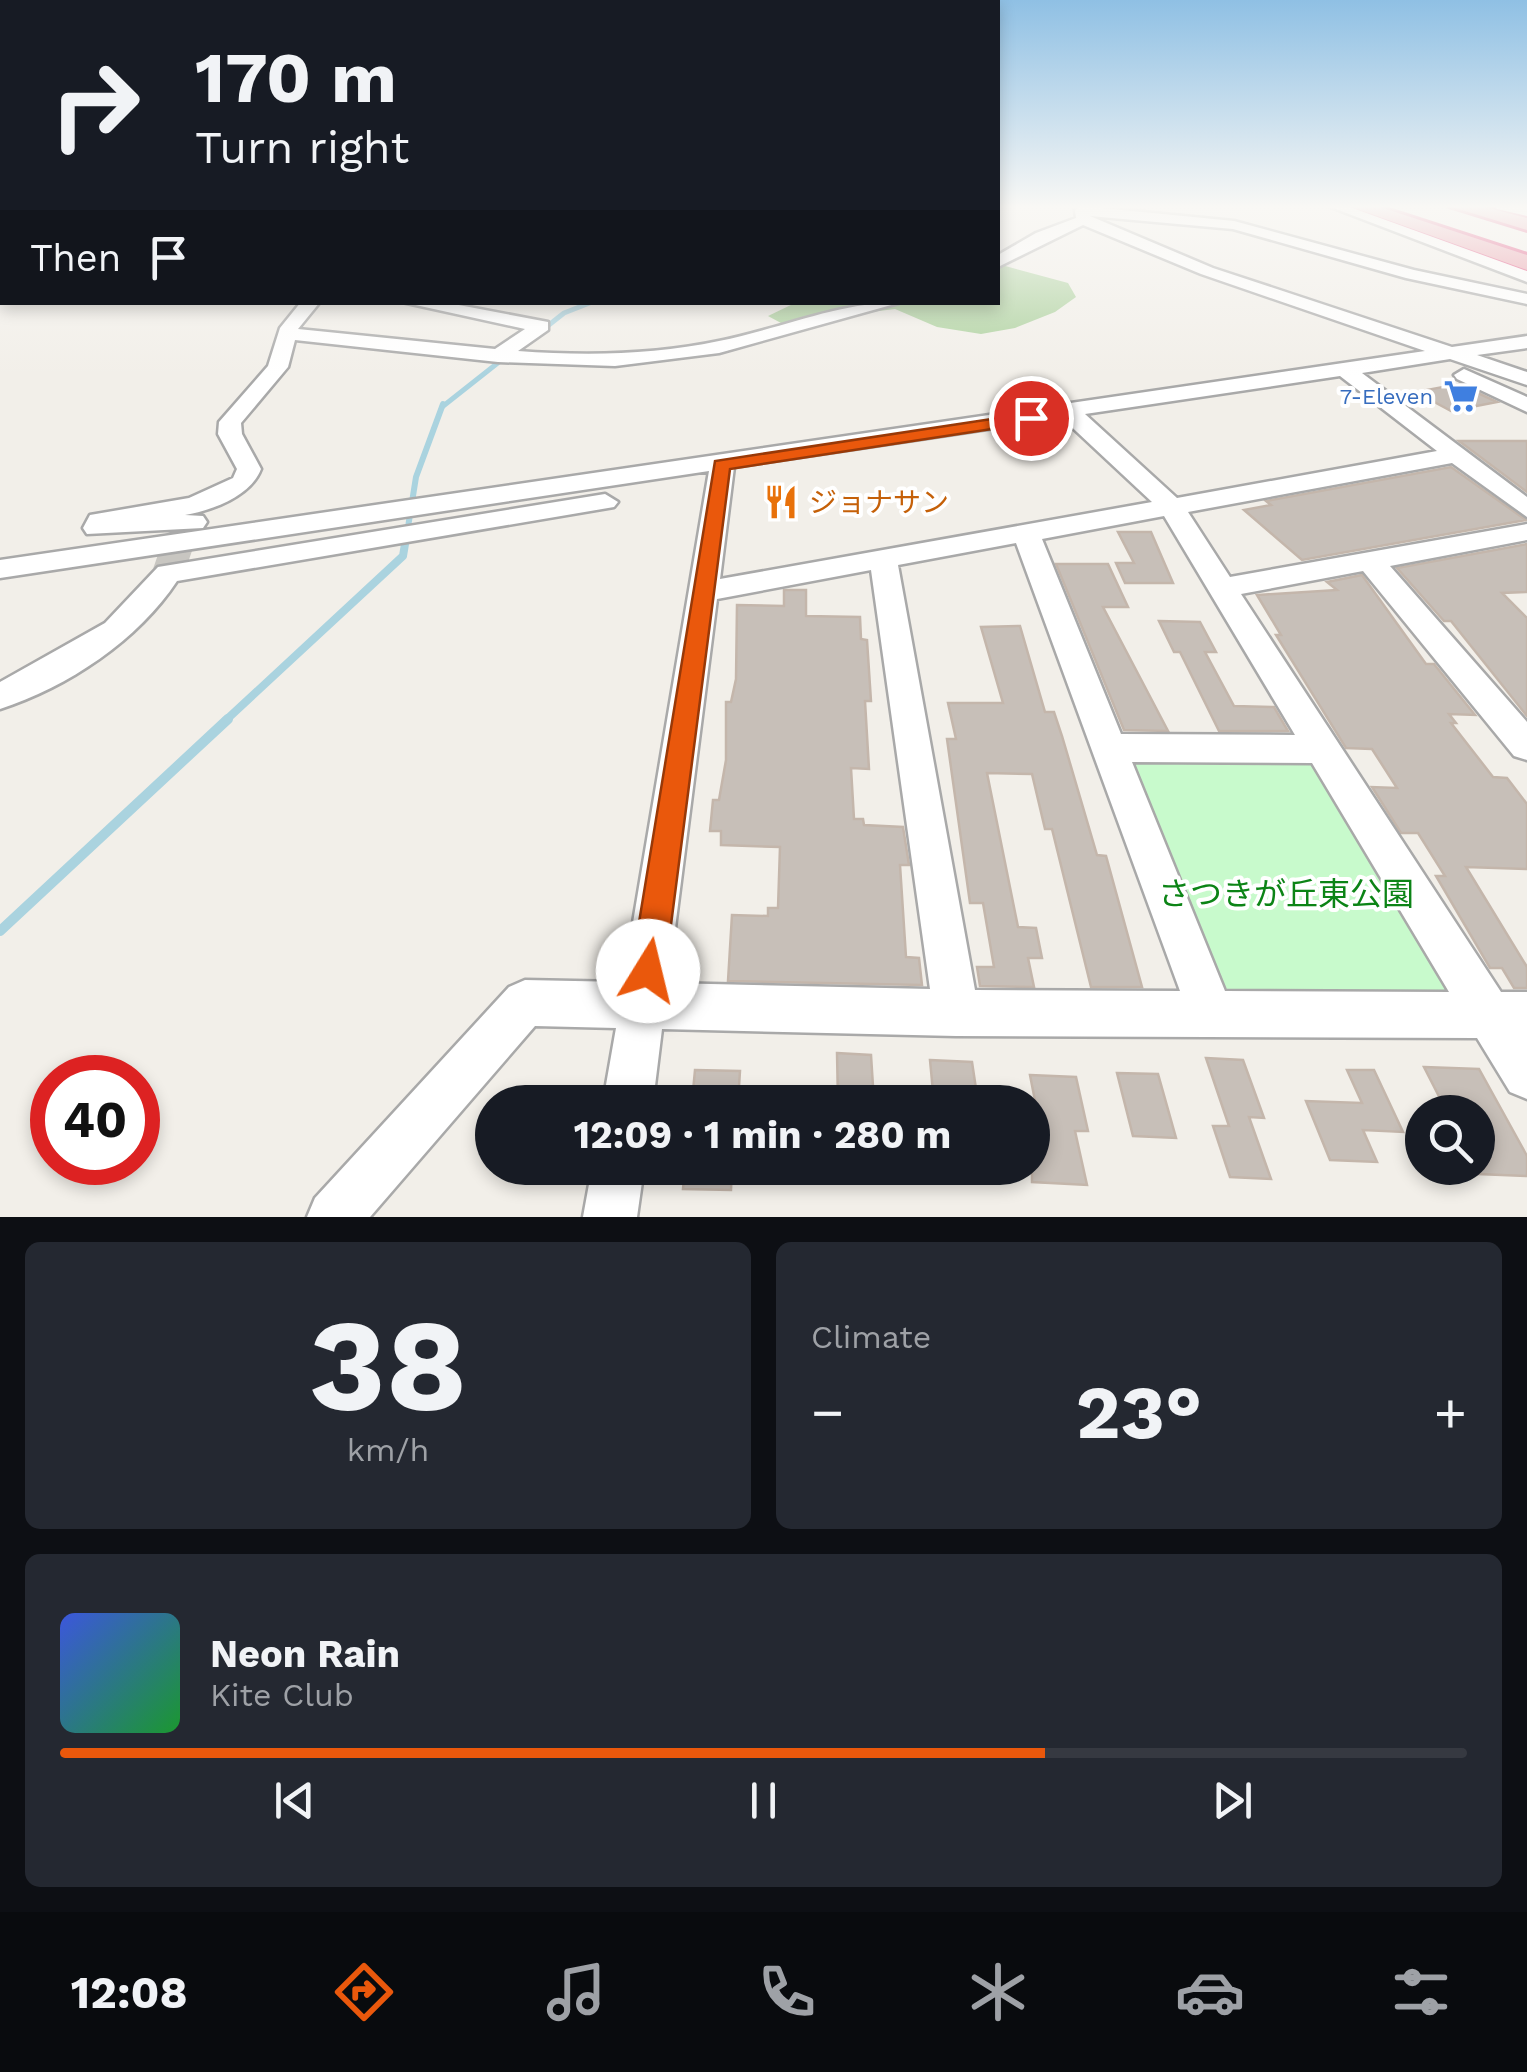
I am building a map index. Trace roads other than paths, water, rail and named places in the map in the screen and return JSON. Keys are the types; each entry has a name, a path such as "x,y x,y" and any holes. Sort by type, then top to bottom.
{"street":[{"path":"1190,263 1442,356 1527,379"},
{"path":"1371,263 1527,299"},
{"path":"1489,263 1527,277"},
{"path":"250,532 236,518 96,528 99,521 192,511 244,482 249,469 230,434 230,422 278,367 287,334 309,305"},
{"path":"427,305 541,326 507,356"},
{"path":"287,334 507,356 664,356 880,305"},
{"path":"0,569 660,474 1527,342"},
{"path":"1442,356 1527,405"},
{"path":"1345,370 1527,509"},
{"path":"1070,413 1171,506 1323,749 1508,1015 1527,1075"},
{"path":"706,590 1456,455"},
{"path":"631,1085 722,464"},
{"path":"0,696 56,668 130,620 157,592 168,572 649,494 660,474"},
{"path":"1026,533 1211,1013"},
{"path":"1222,588 1516,534 1527,555"},
{"path":"883,558 956,1013"},
{"path":"1370,562 1527,746"},
{"path":"1108,748 1323,749"},
{"path":"334,1217 355,1199 525,1003 642,1009 956,1013 1508,1015"},
{"path":"610,1217 615,1185"}],"waterway":[{"path":"540,332 564,313 584,305"},
{"path":"442,407 504,358"},
{"path":"405,546 416,477 443,404"},
{"path":"225,721 403,556 405,544"},
{"path":"0,931 228,719"}],"tunnel":[{"path":"178,546 188,517"},
{"path":"168,573 178,544"}],"place":[{"name":"7-Eleven","path":"1461,396"},
{"name":"ジョナサン","path":"781,502"}],"park label":[{"name":"さつきが丘東公園","path":"1286,894"}]}
